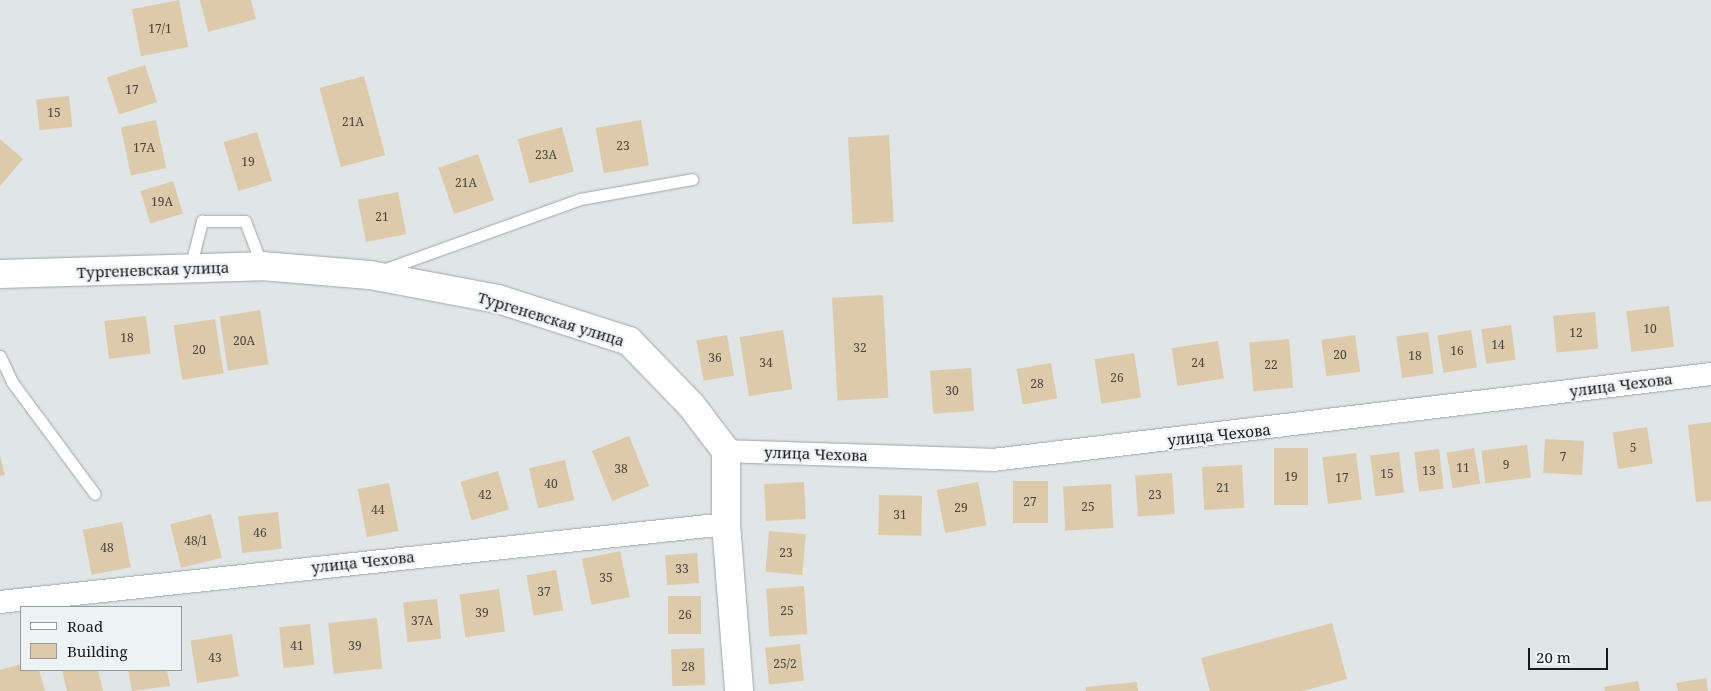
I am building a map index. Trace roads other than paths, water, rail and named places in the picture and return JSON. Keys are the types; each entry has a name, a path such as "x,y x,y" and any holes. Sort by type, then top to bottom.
{"street":[{"name":"Тургеневская улица","path":"0,274 262,266 370,275 498,299 629,341 692,405 726,451"},
{"name":"улица Чехова","path":"726,451 993,460 1711,374"},
{"path":"726,451 726,524 738,691"},
{"name":"улица Чехова","path":"0,602 726,524"}],"lane":[{"path":"370,275 580,199 692,180"},
{"path":"190,268 202,221 245,220 262,266"},
{"path":"0,356 12,382 95,494"}]}
